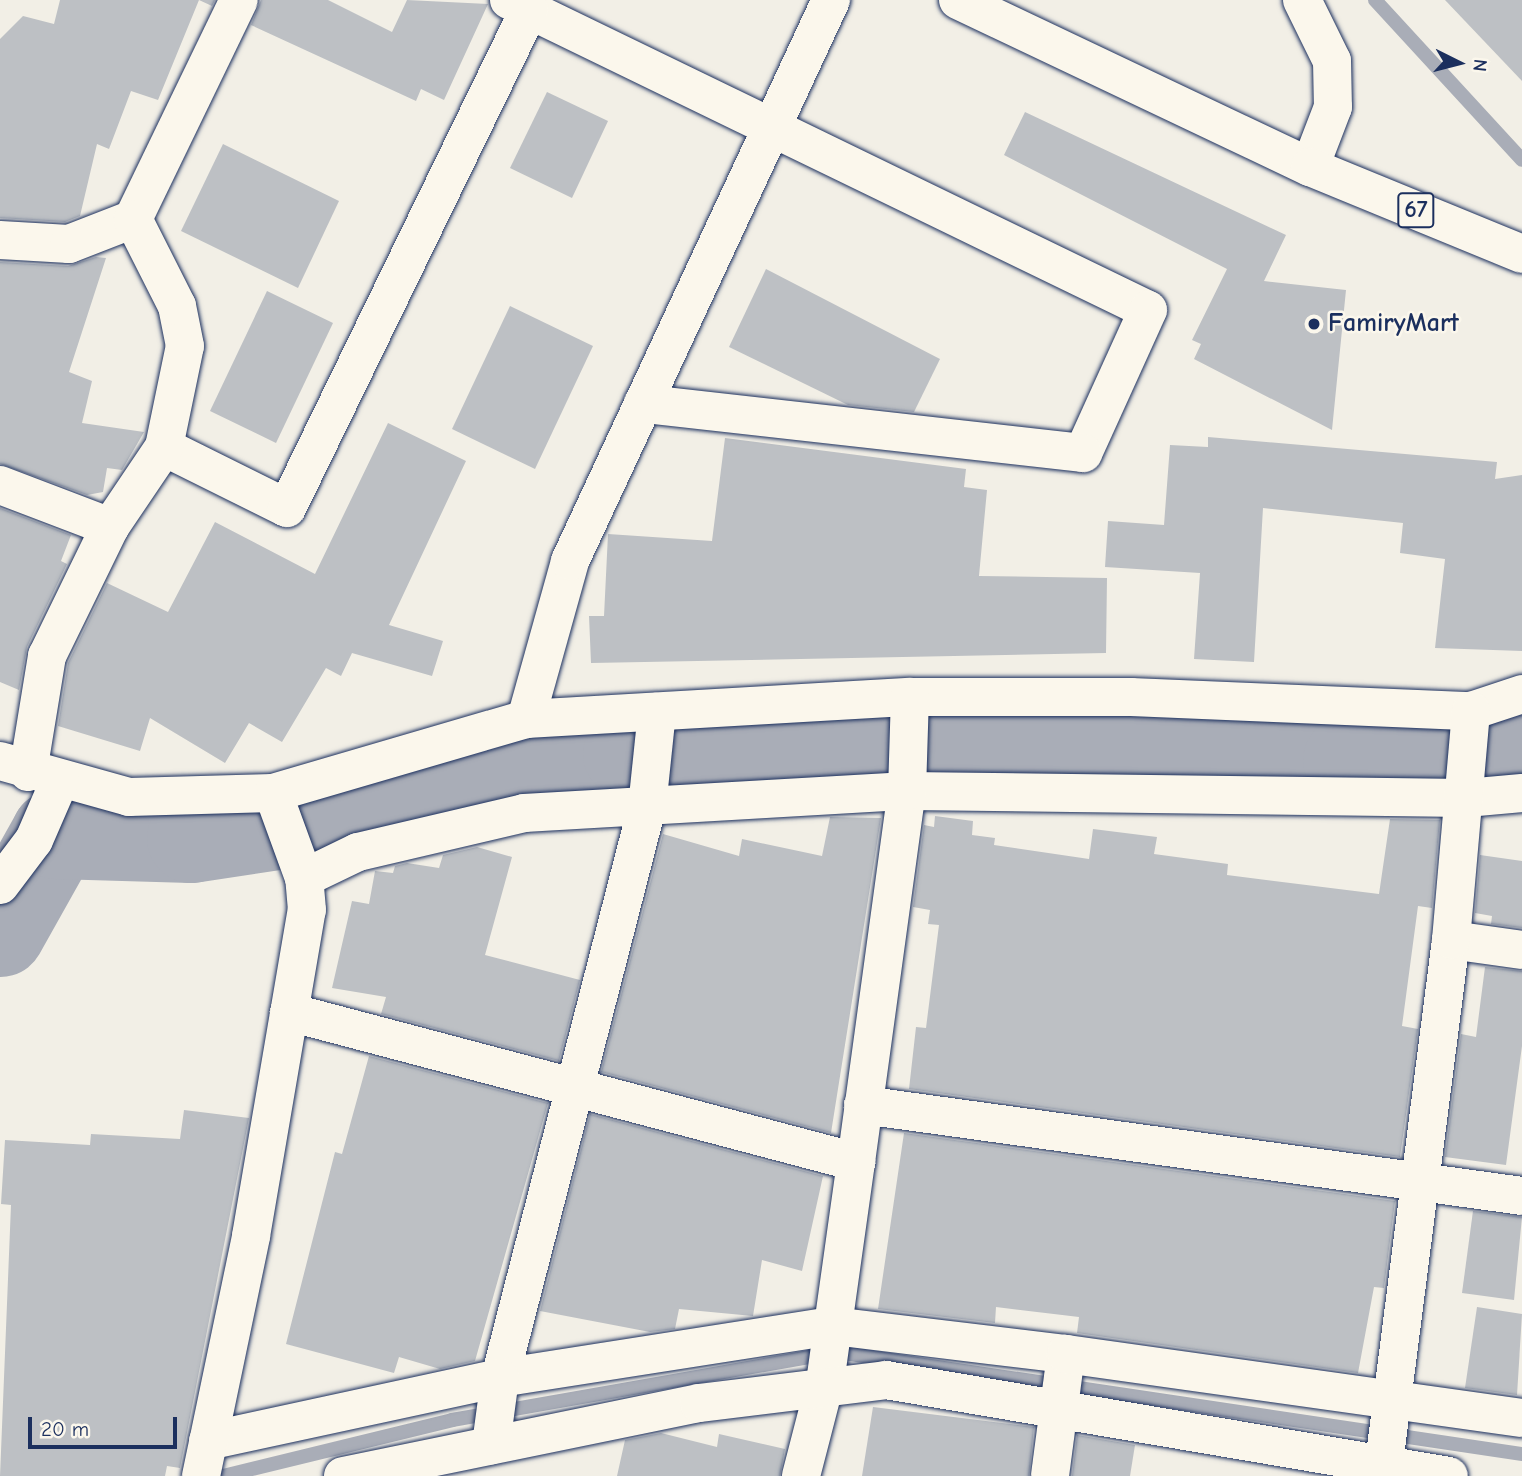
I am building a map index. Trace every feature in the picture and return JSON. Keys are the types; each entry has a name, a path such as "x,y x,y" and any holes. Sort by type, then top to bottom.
{"street":[{"path":"0,240 69,244 133,219 239,0"},
{"path":"526,719 570,561 831,0"},
{"path":"958,0 1310,167 1332,107 1332,61 1302,0"},
{"path":"164,447 287,508 519,5 772,125 1148,310 1083,453 643,404"},
{"name":"67","path":"1310,167 1522,254"},
{"path":"0,885 34,840 29,771 47,656 110,527 164,447 185,346 177,306 133,219"},
{"path":"0,485 110,527"},
{"path":"29,771 130,797 273,793 526,719 910,697 1131,697 1471,712 1522,694"},
{"path":"801,1476 825,1383 856,1162 907,791 910,697"},
{"path":"491,1445 500,1378 647,807 657,712"},
{"path":"1384,1463 1451,940 1466,798 1471,712"},
{"path":"304,878 358,852 524,813 907,791 1466,798 1522,793"},
{"path":"273,793 304,878 307,910 204,1458 500,1378 833,1325 1393,1398 1522,1418"},
{"path":"1451,940 1522,950"},
{"path":"289,1012 574,1091 856,1162"},
{"path":"863,1105 1522,1196"},
{"path":"1050,1476 1066,1354"},
{"path":"343,1476 450,1464 491,1445 825,1383 886,1380 1384,1463 1437,1475"}],"building":[{"path":"60,0 199,0 158,100 131,91 109,149 97,144 80,216 65,222 0,218 0,39 23,16 54,24"},
{"path":"199,0 215,0 212,6"},
{"path":"261,0 328,0 392,32 407,0 488,4 444,100 421,89 416,101 251,25"},
{"path":"1445,0 1522,0 1522,81"},
{"path":"547,92 608,121 572,198 510,168"},
{"path":"1025,112 1286,235 1264,281 1346,290 1332,430 1194,359 1201,344 1192,340 1227,269 1004,155"},
{"path":"223,144 339,201 298,288 181,231"},
{"path":"96,257 106,258 69,372 92,381 82,423 144,432 122,470 107,468 103,492 87,495 0,464 0,262 68,266"},
{"path":"766,269 940,359 914,412 848,405 729,347"},
{"path":"267,291 333,323 276,443 210,411"},
{"path":"510,306 593,346 535,469 452,429"},
{"path":"388,423 466,461 389,625 443,641 432,676 352,653 341,676 326,668 282,742 249,723 225,763 150,718 140,751 58,726 68,663 107,583 168,612 215,522 315,574"},
{"path":"1208,437 1497,462 1495,479 1522,475 1522,651 1435,648 1445,559 1400,553 1403,523 1263,508 1254,662 1194,659 1200,573 1105,567 1108,521 1164,525 1170,445 1208,447"},
{"path":"725,438 966,469 964,487 987,490 979,576 1107,578 1106,653 591,663 589,616 604,616 608,534 712,541"},
{"path":"0,508 71,535 61,561 67,564 27,647 19,690 0,682"},
{"path":"935,816 973,821 972,835 995,838 994,845 1089,859 1093,829 1157,837 1154,854 1228,864 1227,875 1379,894 1390,819 1440,820 1432,908 1418,906 1402,1026 1418,1029 1400,1157 909,1089 916,1027 926,1028 939,925 928,924 930,910 913,907 924,825 934,827"},
{"path":"830,817 881,818 831,1133 601,1072 663,834 739,856 742,839 822,856"},
{"path":"477,847 512,857 485,955 580,980 559,1061 381,1014 386,997 332,988 352,901 369,904 375,871 393,873 395,866 407,863 439,868 443,855"},
{"path":"1480,855 1522,861 1522,928 1491,924 1492,916 1475,913"},
{"path":"1485,967 1522,971 1522,1046 1506,1165 1445,1157 1461,1034 1476,1037"},
{"path":"369,1056 548,1103 475,1361 440,1369 399,1357 394,1373 286,1344 335,1152 342,1154"},
{"path":"184,1110 249,1118 180,1468 167,1466 165,1476 0,1476 11,1205 1,1204 5,1140 90,1145 91,1134 180,1139"},
{"path":"590,1114 823,1176 802,1271 762,1260 753,1316 679,1309 675,1329 650,1332 540,1311"},
{"path":"904,1133 1395,1201 1384,1288 1374,1287 1358,1373 1077,1333 1079,1317 996,1307 995,1323 878,1309"},
{"path":"1473,1211 1522,1217 1514,1300 1462,1293"},
{"path":"1477,1307 1522,1314 1517,1395 1465,1388"},
{"path":"873,1407 1034,1427 1029,1476 862,1476"},
{"path":"661,1433 717,1447 719,1434 785,1449 780,1476 617,1476 625,1440"},
{"path":"1077,1435 1135,1445 1130,1476 1072,1476"}],"waterway":[{"path":"1375,0 1522,160"},
{"path":"0,932 55,834 191,838 324,818 627,753 971,744 1347,760 1519,755"},
{"path":"223,1476 452,1420 837,1352 1522,1454"}],"place":[{"name":"FamiryMart","path":"1314,324"}]}
